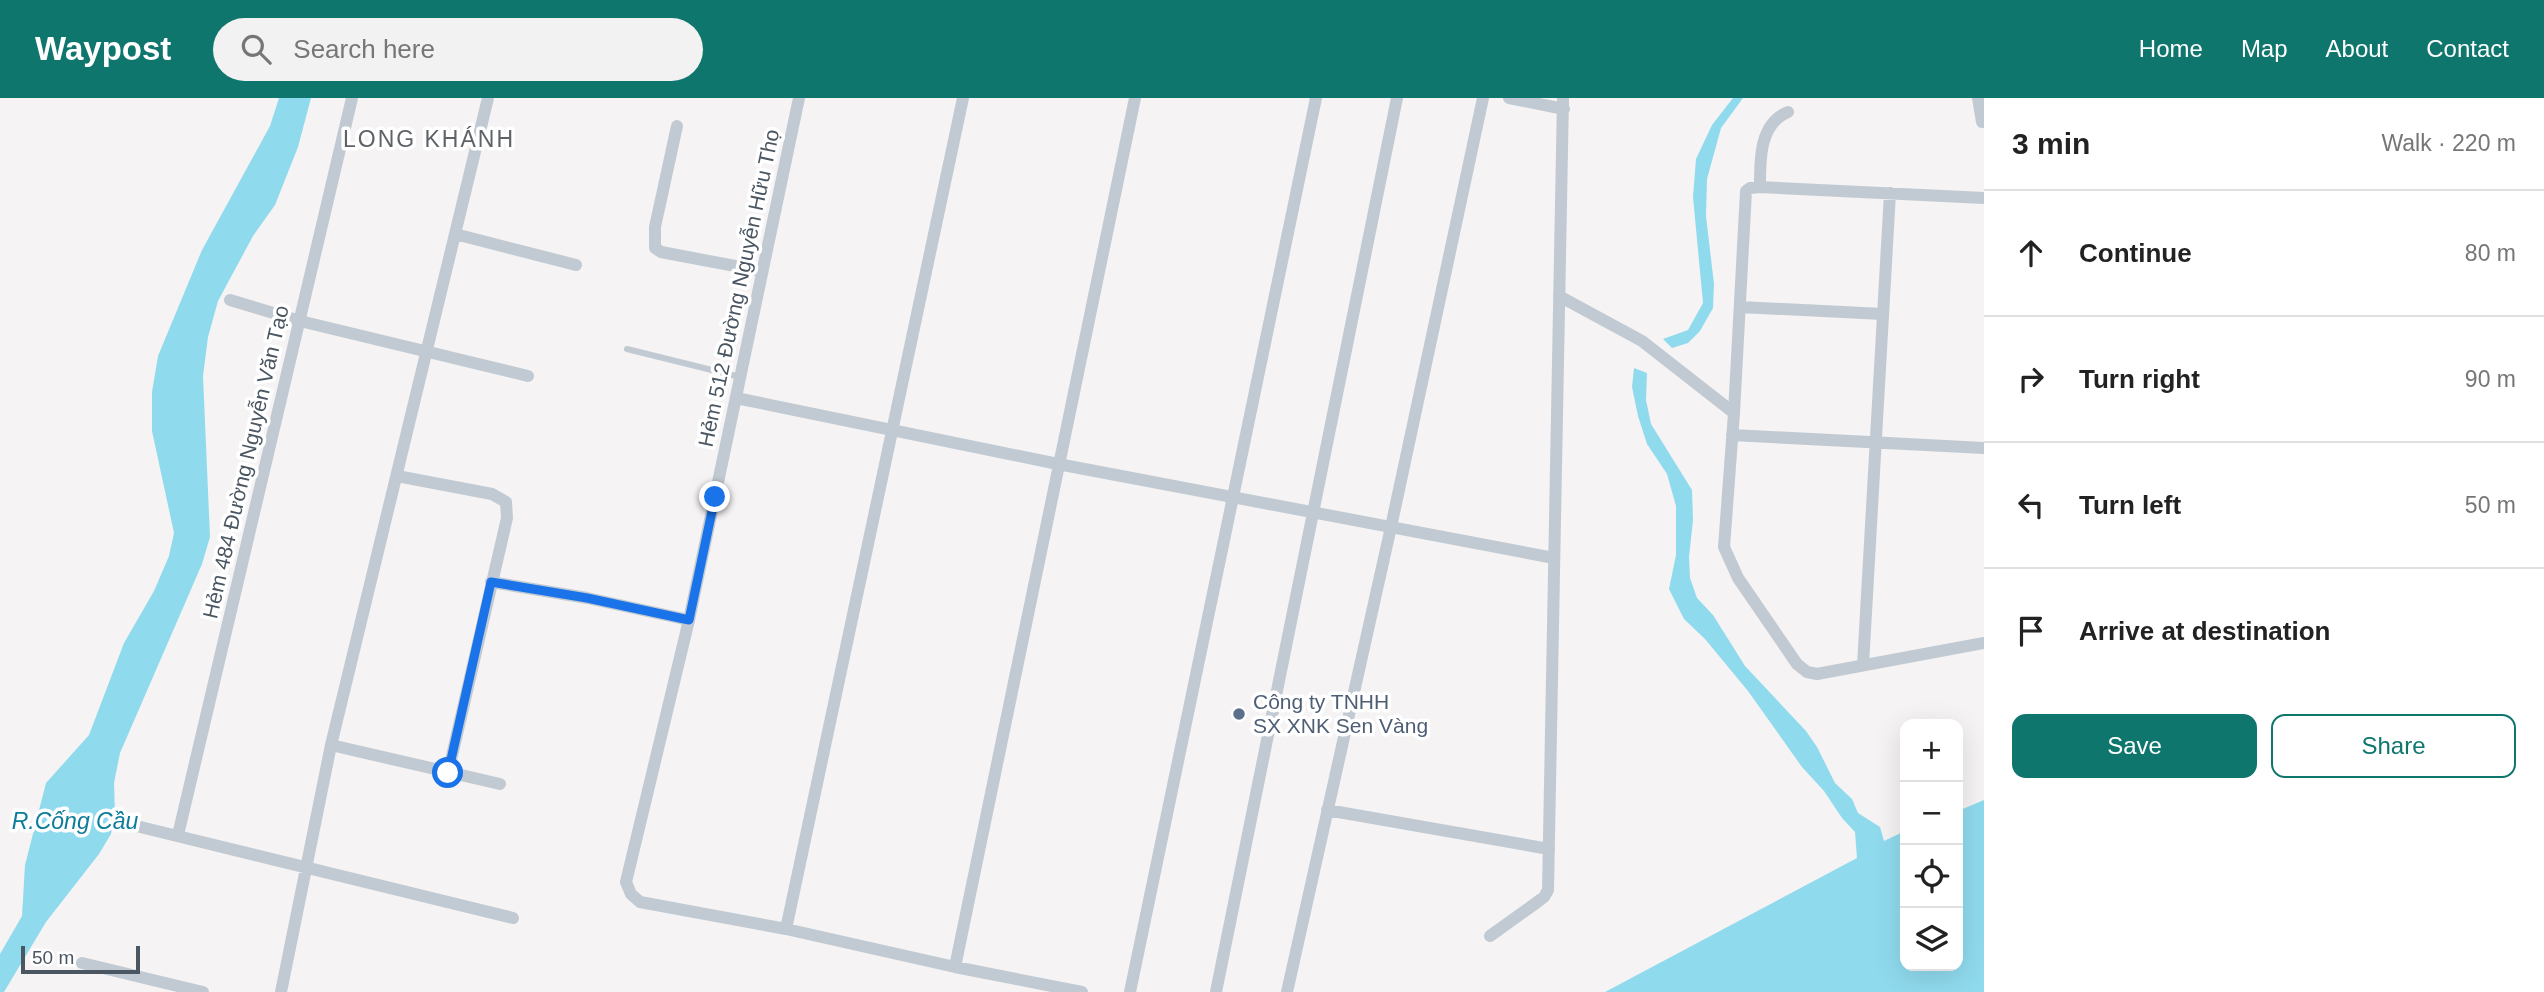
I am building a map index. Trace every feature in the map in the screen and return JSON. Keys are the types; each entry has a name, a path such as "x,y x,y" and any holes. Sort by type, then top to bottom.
{"street":[{"name":"Hẻm 484 Đường Nguyễn Văn Tạo","path":"178,835 352,98"},
{"path":"281,992 304,866 331,745 488,98"},
{"name":"Hẻm 512 Đường Nguyễn Hữu Thọ","path":"786,929 640,902 631,894 626,881 689,620 799,98"},
{"path":"963,98 786,929 1082,992"},
{"path":"955,967 1135,98"},
{"path":"1130,992 1317,98"},
{"path":"1216,992 1397,98"},
{"path":"1287,992 1483,98"},
{"path":"1490,936 1544,897 1548,890 1549,849 1564,103 1509,98"},
{"path":"1978,98 1982,122"},
{"path":"1760,187 1763,142 1770,127 1780,116 1788,113"},
{"path":"677,126 655,227 655,248 661,252 762,271"},
{"path":"1984,198 1750,188 1745,195 1741,307 1724,547 1738,578 1797,664 1807,672 1817,674 1984,643"},
{"path":"1863,664 1890,193"},
{"path":"455,234 576,265"},
{"path":"1559,296 1642,341 1734,413"},
{"path":"230,300 300,321 528,376"},
{"path":"1741,307 1883,314"},
{"path":"736,398 1058,464 1553,558"},
{"path":"1732,435 1984,448"},
{"path":"397,476 492,494 506,502 507,518 448,773"},
{"path":"491,582 587,598 689,620"},
{"path":"331,745 500,784"},
{"path":"1327,810 1549,849"},
{"path":"120,822 513,918"},
{"path":"82,963 202,992"}],"lane":[{"path":"626,349 740,377"}],"water":[{"name":"R.Cống Cầu","path":"279,98 311,98 298,147 275,205 253,236 218,301 208,337 203,376 210,537 202,564 120,753 114,783 115,814 111,834 99,854 46,922 4,992 0,992 0,954 22,916 25,865 46,783 89,735 124,643 154,591 169,556 174,533 152,431 152,392 158,356 202,250 270,126"},
{"path":"1733,98 1743,98 1721,128 1707,179 1706,216 1714,284 1713,308 1700,331 1688,343 1672,348 1663,339 1688,330 1703,303 1693,197 1696,159 1712,125"},
{"path":"1634,368 1647,373 1646,400 1651,424 1692,490 1693,520 1689,557 1690,578 1697,598 1713,615 1745,666 1806,731 1835,783 1852,799 1858,813 1880,827 1884,841 1900,833 1900,971 1963,971 1963,809 1984,800 1984,992 1605,992 1857,858 1855,832 1802,767 1748,691 1705,639 1684,619 1669,589 1676,555 1676,506 1667,474 1647,444 1632,387"}],"place":[{"name":"Công ty TNHH SX XNK Sen Vàng","path":"1239,714"}],"district":[{"name":"LONG KHÁNH","path":"429,139"}],"route":[{"path":"448,773 491,582 587,598 689,620 715,497"}]}
